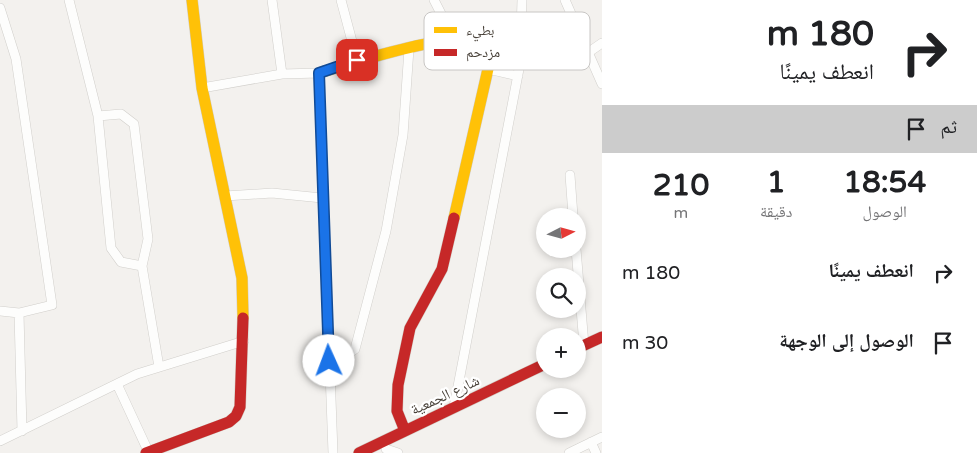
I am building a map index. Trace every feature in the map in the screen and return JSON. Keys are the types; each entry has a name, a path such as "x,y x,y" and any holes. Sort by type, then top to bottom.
{"street":[{"path":"69,0 98,116 111,248 121,262 142,266"},
{"path":"116,384 148,452 229,422 236,416 240,407 244,341 242,278 202,88 192,0"},
{"path":"272,0 282,74"},
{"path":"341,0 357,60"},
{"path":"434,0 440,12"},
{"path":"565,0 571,12"},
{"path":"0,8 16,59 52,305 19,313 0,311"},
{"path":"590,51 602,43"},
{"path":"202,88 282,74 319,73 357,60 424,47"},
{"path":"329,361 344,357 355,349 386,230 403,134 409,50"},
{"path":"590,54 602,84"},
{"path":"405,430 397,411 398,385 410,328 433,289 442,269 488,70"},
{"path":"492,70 518,76"},
{"path":"454,407 518,70"},
{"path":"319,73 322,198 333,453"},
{"path":"98,116 121,114 134,124 148,238 142,266 158,367"},
{"path":"570,176 572,208"},
{"path":"224,196 272,193 322,198"},
{"path":"576,258 580,328"},
{"path":"19,313 22,431"},
{"path":"586,345 602,337"},
{"path":"0,441 116,384 158,367 244,341"},
{"name":"شارع الجمعية","path":"359,453 385,448 405,430 536,368"},
{"path":"569,453 602,437"},
{"path":"591,442 596,453"},
{"path":"385,448 398,453"}],"traffic: slow":[{"path":"192,0 202,88 242,278 243,318"},
{"path":"319,73 424,44"},
{"path":"454,218 488,70"}],"traffic: jam":[{"path":"405,431 397,411 398,385 410,328 442,269 454,218"},
{"path":"146,453 229,422 236,416 240,407 243,318"},
{"path":"586,344 602,337"},
{"path":"359,453 536,368"}],"route":[{"path":"329,361 319,73 357,60"}]}
